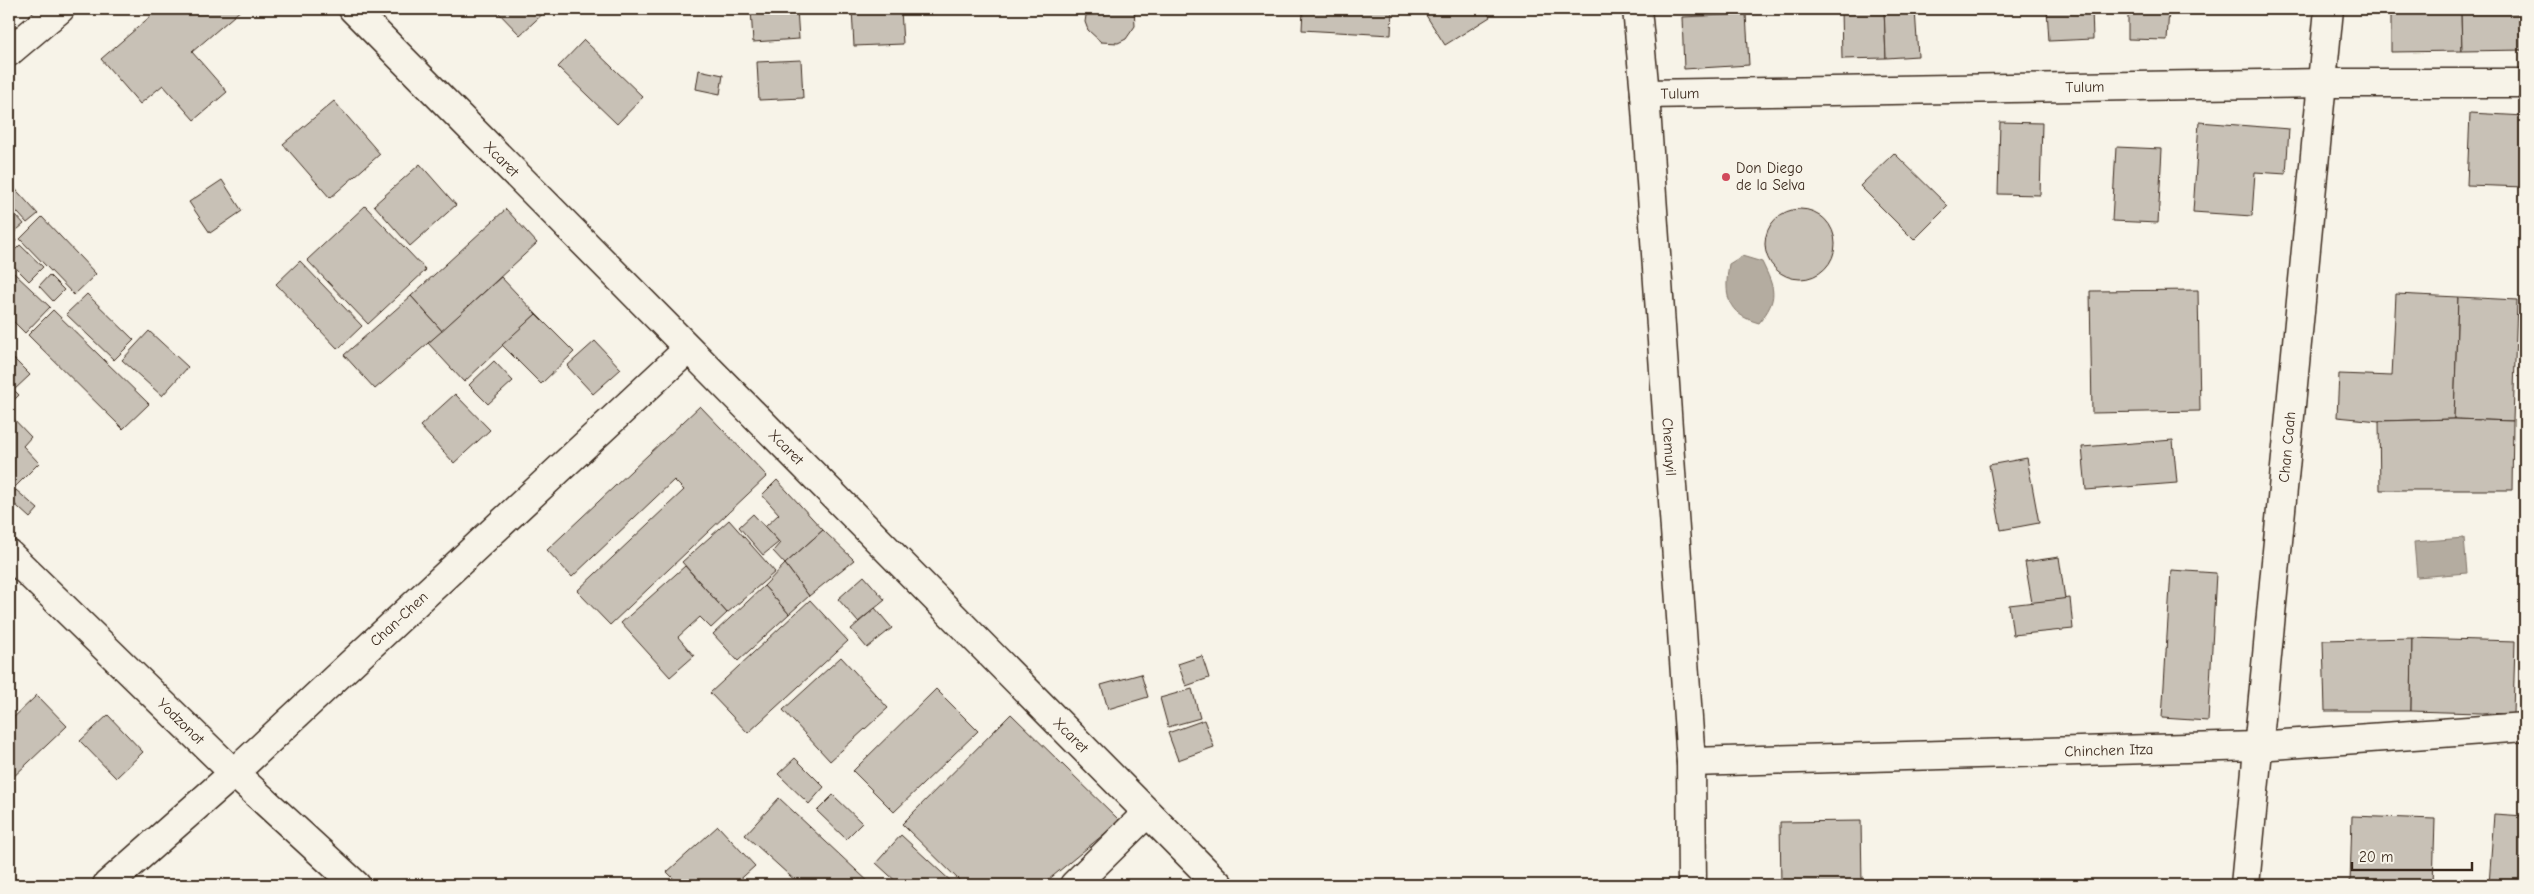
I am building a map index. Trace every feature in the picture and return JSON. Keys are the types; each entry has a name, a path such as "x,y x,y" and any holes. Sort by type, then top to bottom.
{"street":[{"path":"9,52 60,9"},
{"name":"Xcaret","path":"353,9 1219,885"},
{"name":"Chemuyil","path":"1636,9 1645,94 1691,762 1692,885"},
{"name":"Chan Caah","path":"2245,885 2257,746 2324,83 2329,9"},
{"name":"Tulum","path":"1645,94 2324,83 2525,83"},
{"name":"Chan-Chen","path":"107,885 234,773 688,349"},
{"name":"Yodzonot","path":"9,554 234,773 356,885"},
{"name":"Chinchen Itza","path":"1691,762 2257,746 2525,727"},
{"path":"1074,885 1147,813"}],"shaded area":[{"path":"1742,256 1762,262 1770,279 1773,293 1772,300 1770,307 1759,323 1740,314 1730,302 1727,285 1729,264"},
{"path":"2464,538 2467,573 2417,577 2414,542"}],"building":[{"path":"159,9 242,9 192,52 227,92 194,120 163,85 140,104 101,59"},
{"path":"495,9 548,9 520,35"},
{"path":"751,9 797,9 799,39 753,42"},
{"path":"852,9 901,9 903,44 854,46"},
{"path":"1087,9 1134,9 1135,26 1126,39 1118,43 1101,42 1088,30 1085,22"},
{"path":"1303,9 1392,9 1391,35 1302,30"},
{"path":"1422,9 1485,9 1490,17 1445,45"},
{"path":"1841,9 1884,9 1886,58 1842,59"},
{"path":"1884,9 1915,9 1918,56 1886,58"},
{"path":"2047,9 2092,9 2093,39 2049,41"},
{"path":"2128,9 2169,9 2167,40 2128,39"},
{"path":"2391,9 2461,9 2462,51 2391,52"},
{"path":"2461,9 2525,9 2525,50 2462,51"},
{"path":"1746,14 1749,65 1684,69 1682,17"},
{"path":"584,40 643,97 617,124 558,67"},
{"path":"801,60 803,98 759,100 757,62"},
{"path":"699,70 723,75 720,94 696,89"},
{"path":"334,101 380,154 330,198 283,144"},
{"path":"2470,113 2525,116 2525,187 2467,185"},
{"path":"2000,122 2042,123 2040,195 1998,194"},
{"path":"2199,122 2289,129 2286,174 2255,172 2252,216 2193,212"},
{"path":"2116,147 2162,149 2158,223 2112,221"},
{"path":"1894,153 1948,206 1914,240 1860,186"},
{"path":"420,164 456,205 410,246 374,205"},
{"path":"222,180 242,211 210,233 189,202"},
{"path":"9,182 38,214 27,223 9,203"},
{"path":"365,206 426,270 368,324 307,260"},
{"path":"9,207 24,224 11,235 16,241 9,248"},
{"path":"506,209 537,243 442,331 411,296"},
{"path":"1800,209 1813,212 1825,219 1832,231 1835,244 1832,257 1825,269 1813,276 1800,279 1787,276 1775,269 1768,257 1765,244 1768,231 1775,219 1787,212"},
{"path":"42,217 96,274 74,295 20,239"},
{"path":"20,245 43,267 29,281 15,267 10,272 9,270 9,256"},
{"path":"300,261 362,326 338,349 276,284"},
{"path":"14,273 50,307 25,333 9,317 9,279"},
{"path":"49,275 64,290 53,301 39,286"},
{"path":"501,277 536,314 464,382 428,343"},
{"path":"2198,290 2200,411 2092,413 2090,291"},
{"path":"87,294 134,340 114,360 66,314"},
{"path":"2396,294 2458,297 2454,419 2379,421 2337,417 2339,374 2392,376"},
{"path":"411,296 442,331 375,389 344,355"},
{"path":"2458,297 2517,300 2513,421 2454,419"},
{"path":"53,310 149,404 123,429 28,335"},
{"path":"536,314 574,352 541,384 502,345"},
{"path":"149,331 188,367 162,396 122,360"},
{"path":"595,341 621,369 593,394 567,366"},
{"path":"11,356 30,375 14,390 19,395 9,405"},
{"path":"494,361 513,381 488,404 469,385"},
{"path":"455,394 490,430 454,463 420,426"},
{"path":"700,406 767,476 610,625 577,591 684,490 674,480 572,577 547,550"},
{"path":"9,414 31,437 23,446 39,463 9,493"},
{"path":"2454,419 2513,421 2512,490 2380,490 2379,421"},
{"path":"2173,440 2177,483 2086,490 2082,447"},
{"path":"2027,458 2039,523 2001,530 1989,465"},
{"path":"777,480 823,530 785,564 773,551 780,543 765,527 779,514 762,495"},
{"path":"16,490 38,509 30,518 9,499"},
{"path":"753,514 779,542 763,555 739,527"},
{"path":"729,520 775,572 727,613 682,562"},
{"path":"823,530 854,560 809,596 785,564"},
{"path":"2059,557 2065,599 2032,603 2025,562"},
{"path":"785,564 809,596 789,614 764,586"},
{"path":"685,566 727,613 711,628 700,617 678,637 694,656 670,677 621,623"},
{"path":"2171,570 2216,573 2208,721 2162,718"},
{"path":"864,576 885,600 858,622 838,599"},
{"path":"764,586 789,614 738,661 713,634"},
{"path":"2070,598 2073,629 2013,635 2009,605"},
{"path":"810,600 848,641 748,733 710,693"},
{"path":"875,608 892,628 867,648 851,629"},
{"path":"2412,638 2411,711 2325,711 2323,640"},
{"path":"2412,638 2515,641 2513,714 2411,711"},
{"path":"1202,656 1209,678 1186,686 1178,664"},
{"path":"841,657 888,708 830,761 783,710"},
{"path":"1141,674 1148,697 1108,709 1101,685"},
{"path":"936,689 978,731 894,812 853,771"},
{"path":"1192,689 1200,718 1168,727 1160,698"},
{"path":"37,695 67,726 9,781 9,722"},
{"path":"1011,714 1120,821 1042,885 964,885 902,824"},
{"path":"108,715 143,752 116,778 80,741"},
{"path":"1204,720 1214,747 1178,760 1168,733"},
{"path":"795,758 824,787 809,804 778,774"},
{"path":"833,795 862,823 846,839 817,811"},
{"path":"779,798 872,885 800,885 745,835"},
{"path":"2494,814 2525,816 2525,885 2489,885"},
{"path":"2352,816 2435,819 2433,885 2350,885"},
{"path":"1861,821 1862,885 1781,885 1780,822"},
{"path":"718,826 755,866 734,885 680,885 667,872"},
{"path":"901,835 955,885 900,885 876,863"}],"place":[{"name":"Don Diego de la Selva","path":"1726,177"}]}
